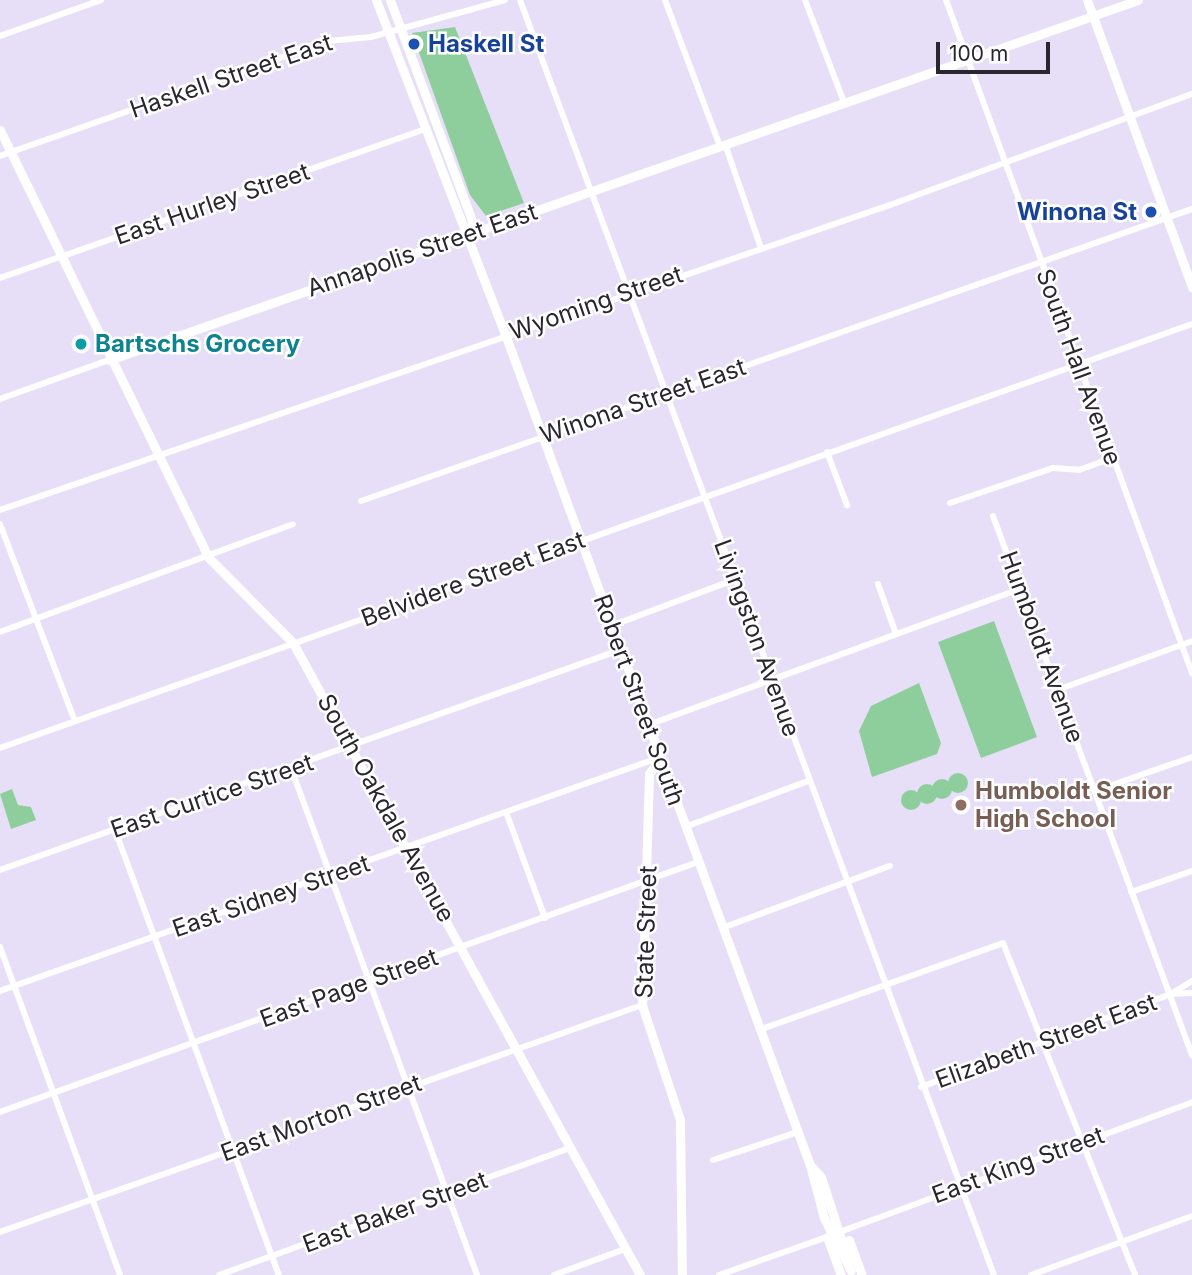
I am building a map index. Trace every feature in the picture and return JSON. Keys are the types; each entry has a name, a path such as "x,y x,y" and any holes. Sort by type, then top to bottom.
{"street":[{"path":"0,36 101,0"},
{"name":"Robert Street South","path":"376,0 425,129 469,234 810,1165 824,1218 851,1273"},
{"name":"Robert Street South","path":"390,0 472,221 469,234"},
{"name":"Haskell Street East","path":"0,156 329,41 388,32 505,0"},
{"name":"Livingston Avenue","path":"520,0 593,190 921,1087 994,1275"},
{"path":"665,0 761,248"},
{"path":"806,0 844,102"},
{"name":"South Hall Avenue","path":"946,0 1004,164 1043,264 1078,369 1192,673"},
{"path":"1087,0 1192,287"},
{"name":"Annapolis Street East","path":"0,398 1138,0"},
{"name":"Wyoming Street","path":"0,510 1004,164 1192,94"},
{"name":"East Hurley Street","path":"0,278 425,129"},
{"name":"South Oakdale Avenue","path":"0,130 58,258 154,455 208,557 293,643 521,1047 640,1275"},
{"name":"Winona Street East","path":"361,501 1043,264 1192,209"},
{"name":"Belvidere Street East","path":"0,748 946,410 1078,369 1192,324"},
{"path":"827,452 847,505"},
{"path":"950,503 1053,468 1079,470 1112,458"},
{"name":"Humboldt Avenue","path":"993,516 1192,1055"},
{"path":"0,523 75,721"},
{"path":"0,632 293,524"},
{"path":"611,626 736,579"},
{"path":"878,584 896,634"},
{"path":"648,725 1020,589"},
{"path":"1057,690 1192,641"},
{"name":"East Curtice Street","path":"0,870 620,650"},
{"path":"1095,791 1192,757"},
{"name":"State Street","path":"660,758 649,774 652,793 642,1005 680,1120 681,1275"},
{"name":"East Sidney Street","path":"0,991 660,758"},
{"path":"291,768 478,1275"},
{"path":"685,827 808,781"},
{"path":"652,793 669,783"},
{"path":"506,812 545,918"},
{"path":"111,819 279,1275"},
{"name":"East Page Street","path":"0,1112 698,862"},
{"path":"722,929 846,885 890,866"},
{"path":"1131,892 1192,871"},
{"path":"759,1030 1003,943 1044,1040 1081,1142 1135,1275"},
{"path":"0,947 120,1275"},
{"name":"Elizabeth Street East","path":"921,1087 1171,994 1192,981"},
{"name":"Elizabeth Street East","path":"1171,994 1192,993"},
{"name":"East Morton Street","path":"0,1232 642,1005"},
{"name":"East King Street","path":"845,1230 1192,1102"},
{"path":"713,1160 798,1132"},
{"name":"East Baker Street","path":"219,1275 572,1147"},
{"name":"Robert Street South","path":"810,1165 834,1214 851,1273"},
{"path":"834,1214 845,1230 862,1275"},
{"path":"1031,1275 1192,1216"},
{"path":"824,1218 827,1237 841,1275"},
{"path":"719,1275 827,1237"},
{"path":"554,1275 625,1249"}],"green space":[{"path":"455,27 524,203 486,216 470,195 412,33"},
{"path":"994,621 1037,737 981,758 938,642"},
{"path":"919,683 941,743 937,754 872,777 859,731 871,706"},
{"path":"954,773 962,773 968,783 962,793 954,793 948,787 948,779"},
{"path":"938,779 946,779 952,789 946,799 938,799 932,793 932,785"},
{"path":"923,784 931,784 937,794 931,804 923,804 917,798 917,790"},
{"path":"12,789 18,805 31,807 36,820 11,829 0,794"},
{"path":"907,790 915,790 921,800 915,810 907,810 901,804 901,796"}],"place":[{"name":"Haskell St","path":"414,44"},
{"name":"Winona St","path":"1151,212"},
{"name":"Bartschs Grocery","path":"81,344"},
{"name":"Humboldt Senior High School","path":"961,805"}]}
